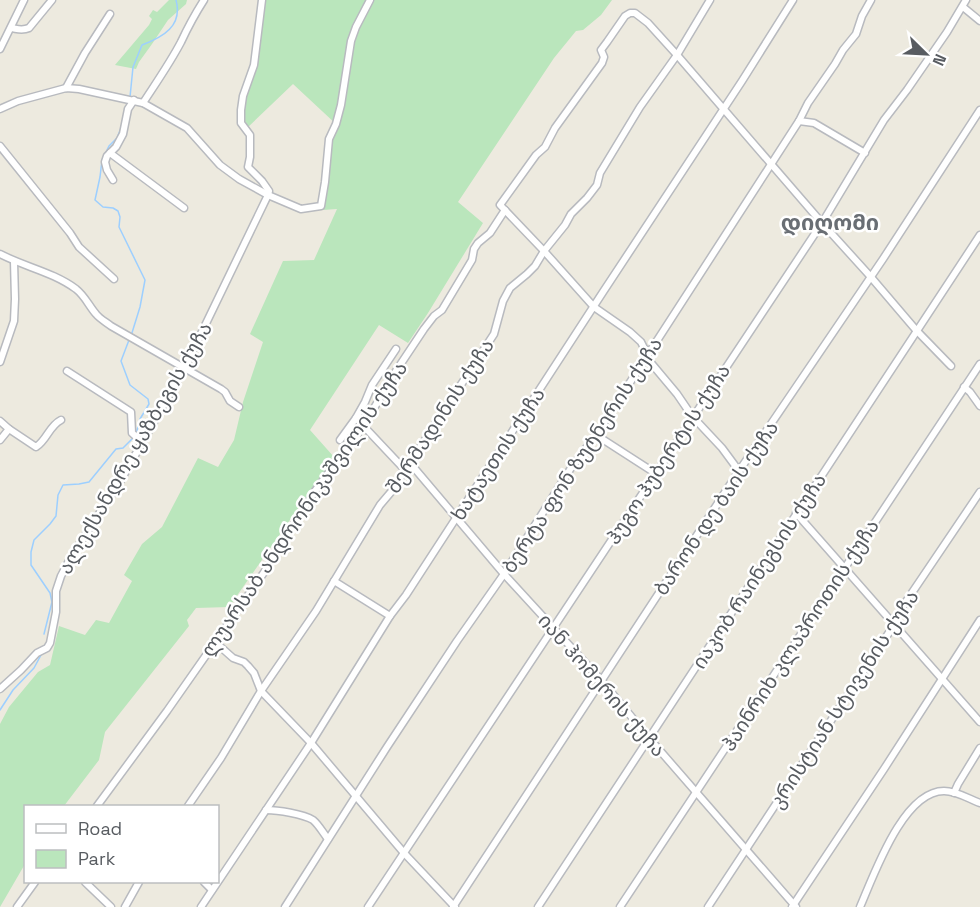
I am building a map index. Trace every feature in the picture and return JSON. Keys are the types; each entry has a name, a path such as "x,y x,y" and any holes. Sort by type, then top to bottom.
{"street":[{"path":"0,49 24,0"},
{"path":"11,28 19,30 29,28 52,0"},
{"path":"143,103 204,0"},
{"path":"262,0 254,64 243,96 241,123 250,135 248,166 269,191 268,195"},
{"path":"0,109 18,101 66,88 134,100 187,128 220,165 268,195 301,209 321,206 329,139 341,105 351,41 370,0"},
{"name":"შერმადინის ქუჩა","path":"189,805 261,691 316,611 380,505 391,492 494,334 502,301 510,288 535,266 572,214 597,185 600,173 640,107 677,55 710,0"},
{"name":"ხატაეთის ქუჩა","path":"219,880 311,743 390,616 406,595 724,109 793,0"},
{"name":"ბერტა ფონ ზუტნერის ქუჩა","path":"285,907 571,468 597,435 799,121 808,103 856,34 871,0"},
{"name":"ჰუგო ჰუბერტის ქუჩა","path":"368,907 822,223 884,120 907,90 966,0"},
{"path":"963,7 980,21"},
{"name":"ლუარსაბ ანდრონიკაშვილის ქუჩა","path":"98,805 265,571 315,491 364,425 434,316 442,310 472,260 474,249 490,233 502,208 536,155 545,147 555,128 602,63 604,57 601,50 625,16 635,13 648,23 677,55"},
{"path":"66,88 110,14"},
{"path":"677,55 916,330 951,366"},
{"path":"113,180 105,162 123,134 128,109 134,100"},
{"name":"ბარონ დე ბაის ქუჩა","path":"454,907 739,471 980,110"},
{"path":"799,121 814,123 865,153"},
{"path":"0,146 79,247 114,279"},
{"path":"110,153 184,208"},
{"name":"ალექსანდრე ყაზბეგის ქუჩა","path":"0,689 50,643 56,612 56,591 61,576 121,480 185,367 268,195"},
{"path":"502,208 594,307 641,342 646,357 739,471"},
{"name":"იაკობ რაინეგსის ქუჩა","path":"538,907 980,235"},
{"path":"0,254 37,268 76,289 86,298 97,315 111,326 221,389 230,401 239,407"},
{"path":"0,362 14,321 14,261"},
{"path":"340,440 356,418 372,385 396,349"},
{"name":"ჰაინრიხ კლაპროთის ქუჩა","path":"620,907 980,364"},
{"path":"67,371 130,412 132,433 141,442"},
{"path":"964,387 980,406"},
{"path":"356,418 405,470"},
{"path":"0,421 36,447 40,445 55,423 61,420"},
{"path":"0,440 9,429"},
{"path":"597,435 655,474"},
{"name":"იან ჰომერის ქუჩა","path":"410,463 504,574 602,681 794,906"},
{"name":"კრისტიან სტივენის ქუჩა","path":"708,907 890,631 901,609 980,492"},
{"path":"796,513 980,722"},
{"path":"334,581 390,616"},
{"path":"794,906 980,620"},
{"path":"215,642 232,657 249,666 261,691 311,743 355,797 454,907"},
{"path":"954,793 980,748"},
{"path":"860,907 898,825 923,798 943,791 980,803"},
{"path":"266,810 282,811 308,818 315,822 328,838"},
{"path":"17,907 34,883"},
{"path":"87,883 111,907"},
{"path":"125,907 138,883"},
{"path":"205,883 212,890"},
{"name":"ხატაეთის ქუჩა","path":"201,907 217,883"}],"green space":[{"path":"169,0 187,0 186,4 168,20 136,69 115,65 149,25 152,19 149,16 153,10 157,12"},
{"path":"264,0 612,0 601,15 583,30 576,31 554,58 458,202 483,223 408,343 379,325 310,430 334,457 229,607 196,608 187,620 189,626 105,732 99,760 65,805 24,805 24,866 0,907 0,724 9,707 38,672 50,665 59,626 85,635 96,620 109,623 132,581 124,575 142,544 162,527 198,458 218,467 234,440 243,402 263,342 250,334 283,261 314,260 337,209 323,210 330,145 337,125 293,84 246,129 243,103 257,55"}],"waterway":[{"path":"130,97 133,67 142,45 164,34 174,24 177,17 176,0"},
{"path":"123,123 117,138 109,146 102,160 95,200 103,207 118,211 119,227 145,280 131,336"},
{"path":"129,340 121,361 130,385 148,399 149,404 140,419 136,434"},
{"path":"44,634 52,602 50,593 31,565 34,540 56,516 58,495 63,485 89,482 116,449 123,448 133,438"},
{"path":"0,710 13,690 34,668 41,655"}],"district":[{"name":"დიღომი","path":"830,222"}]}
